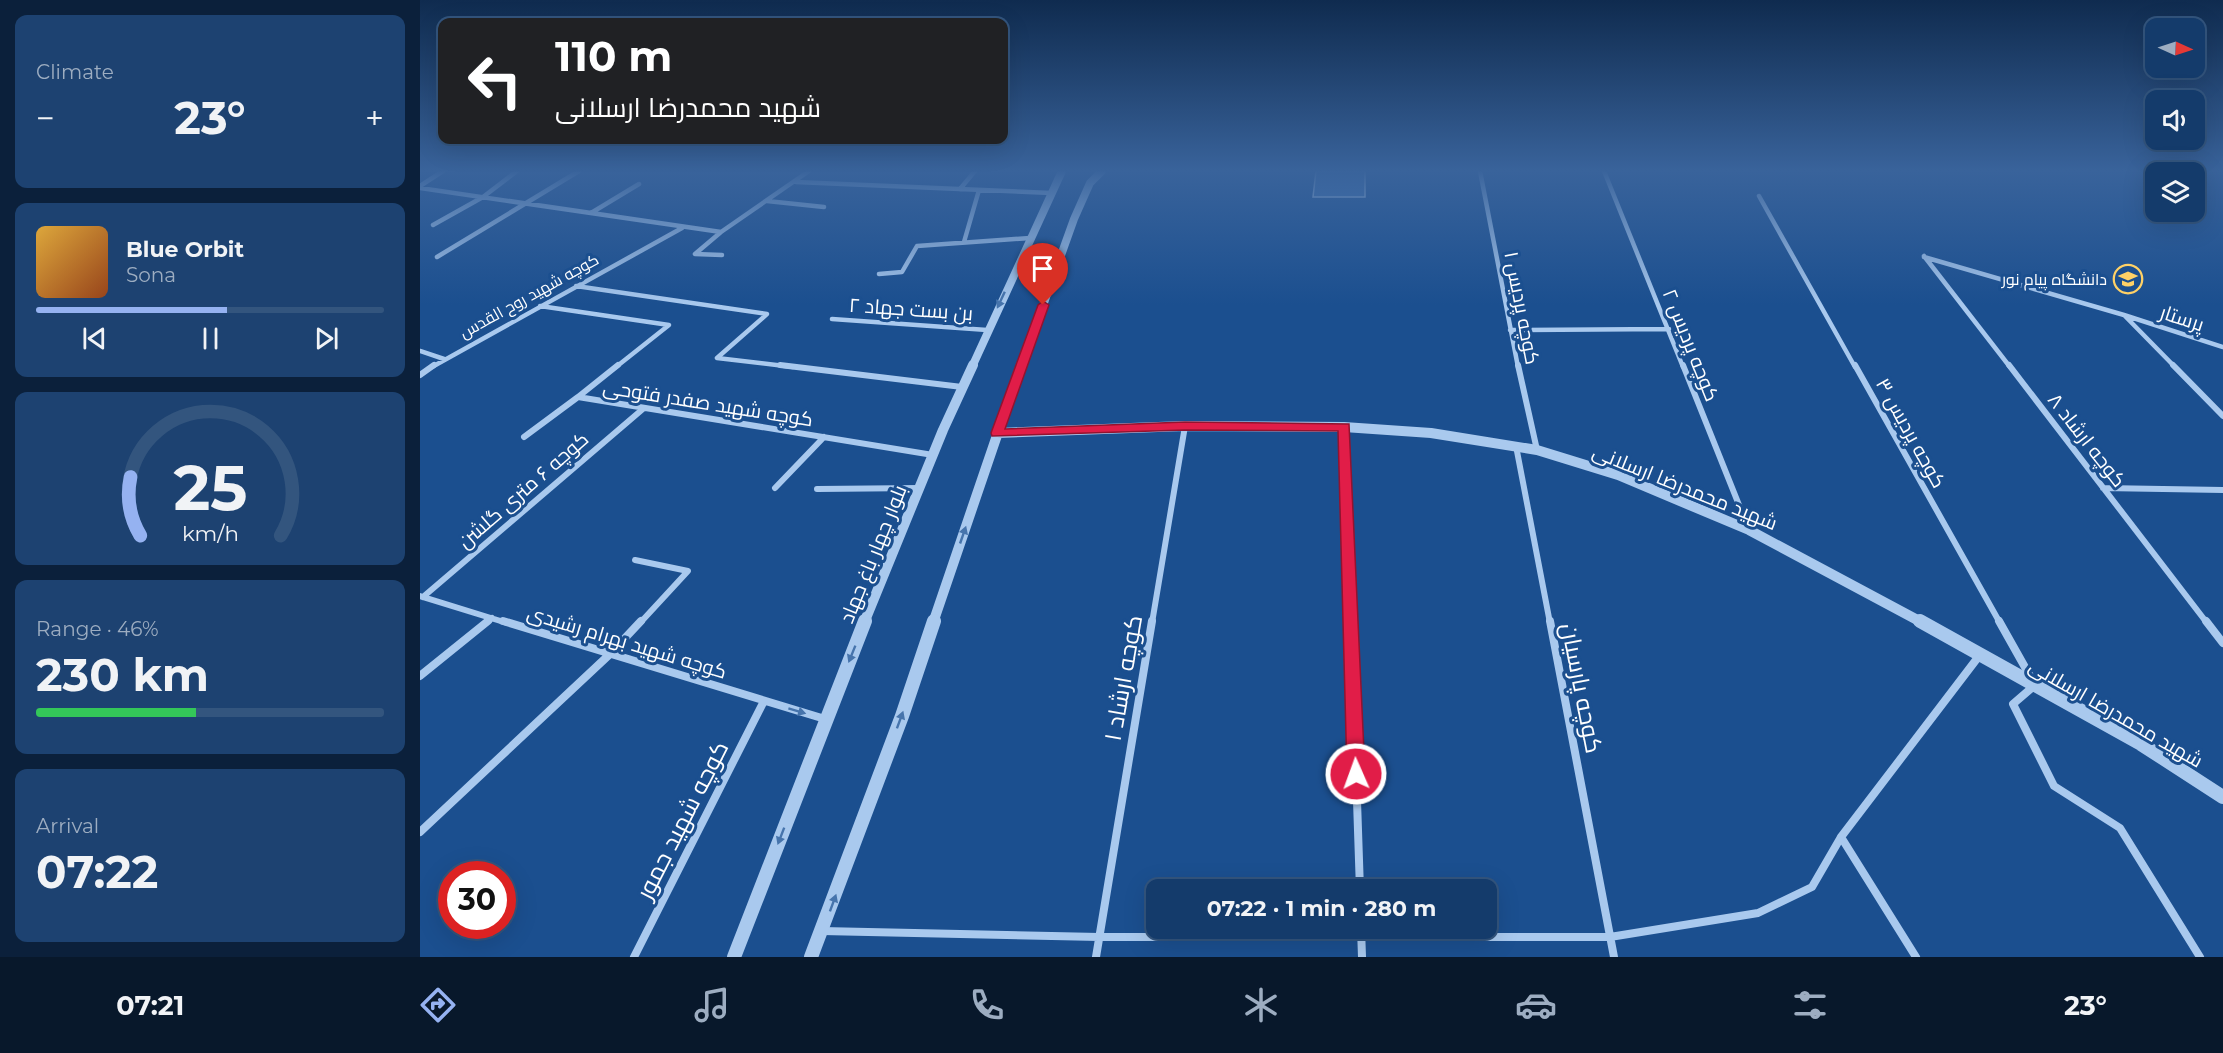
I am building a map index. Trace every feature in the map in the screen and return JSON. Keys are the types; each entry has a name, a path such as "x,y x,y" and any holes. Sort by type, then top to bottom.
{"street":[{"path":"433,225 450,216"},
{"path":"437,256 506,216"},
{"path":"607,216 721,232"},
{"path":"722,255 695,254 745,216"},
{"path":"964,242 972,216"},
{"name":"بلوار چهار باغ جهاد","path":"734,957 825,719 933,455 987,330 1041,216"},
{"path":"811,957 902,716 997,433 1075,216"},
{"name":"کوچه پردیس ۱","path":"1488,216 1510,330 1538,450"},
{"name":"کوچه پردیس ۲","path":"1622,216 1749,530"},
{"name":"کوچه پردیس ۳","path":"1770,216 2035,685"},
{"name":"کوچه شهید روح القدس","path":"420,375 444,358 682,227"},
{"path":"879,274 902,272 917,246 1030,238"},
{"name":"پرستار","path":"1924,256 2223,347"},
{"name":"کوچه ارشاد ۸","path":"1924,256 2223,643"},
{"path":"576,286 766,314 717,358 962,387"},
{"name":"کوچه شهید صفدر فتوحی","path":"540,306 669,326 578,397"},
{"path":"2124,315 2223,416"},
{"name":"بن بست جهاد ۲","path":"832,319 987,330"},
{"path":"1510,330 1669,329"},
{"path":"420,351 444,358"},
{"path":"524,437 578,397"},
{"name":"کوچه شهید صفدر فتوحی","path":"578,397 933,455"},
{"name":"کوچه ۶ متری گلشن","path":"422,596 644,408"},
{"name":"شهید محمدرضا ارسلانی","path":"997,433 1185,426 1344,427 1431,433 1538,450 1618,475 1749,530 1845,579 1979,656 2141,744 2223,797"},
{"name":"کوچه ارشاد ۱","path":"1096,957 1185,426"},
{"path":"1344,427 1360,879"},
{"path":"775,488 824,437"},
{"name":"کوچه پارسیان","path":"1516,446 1614,957"},
{"path":"818,489 920,488"},
{"path":"2103,488 2223,490"},
{"path":"420,832 610,654 688,571 635,560"},
{"name":"کوچه شهید بهرام رشیدی","path":"422,596 825,719"},
{"path":"420,676 492,618"},
{"path":"1497,935 1610,937 1758,914 1812,887 1841,837 1979,656"},
{"path":"2035,685 2013,704 2054,786 2120,828 2200,957"},
{"name":"کوچه شهید جمور","path":"634,957 764,701"},
{"path":"1841,837 1916,957"},
{"path":"822,931 1146,936"},
{"path":"1361,939 1362,957"}],"place":[{"name":"دانشگاه پیام نور","path":"2128,279"}],"route":[{"path":"1043,305 997,433 1185,426 1344,427 1356,774"}]}
